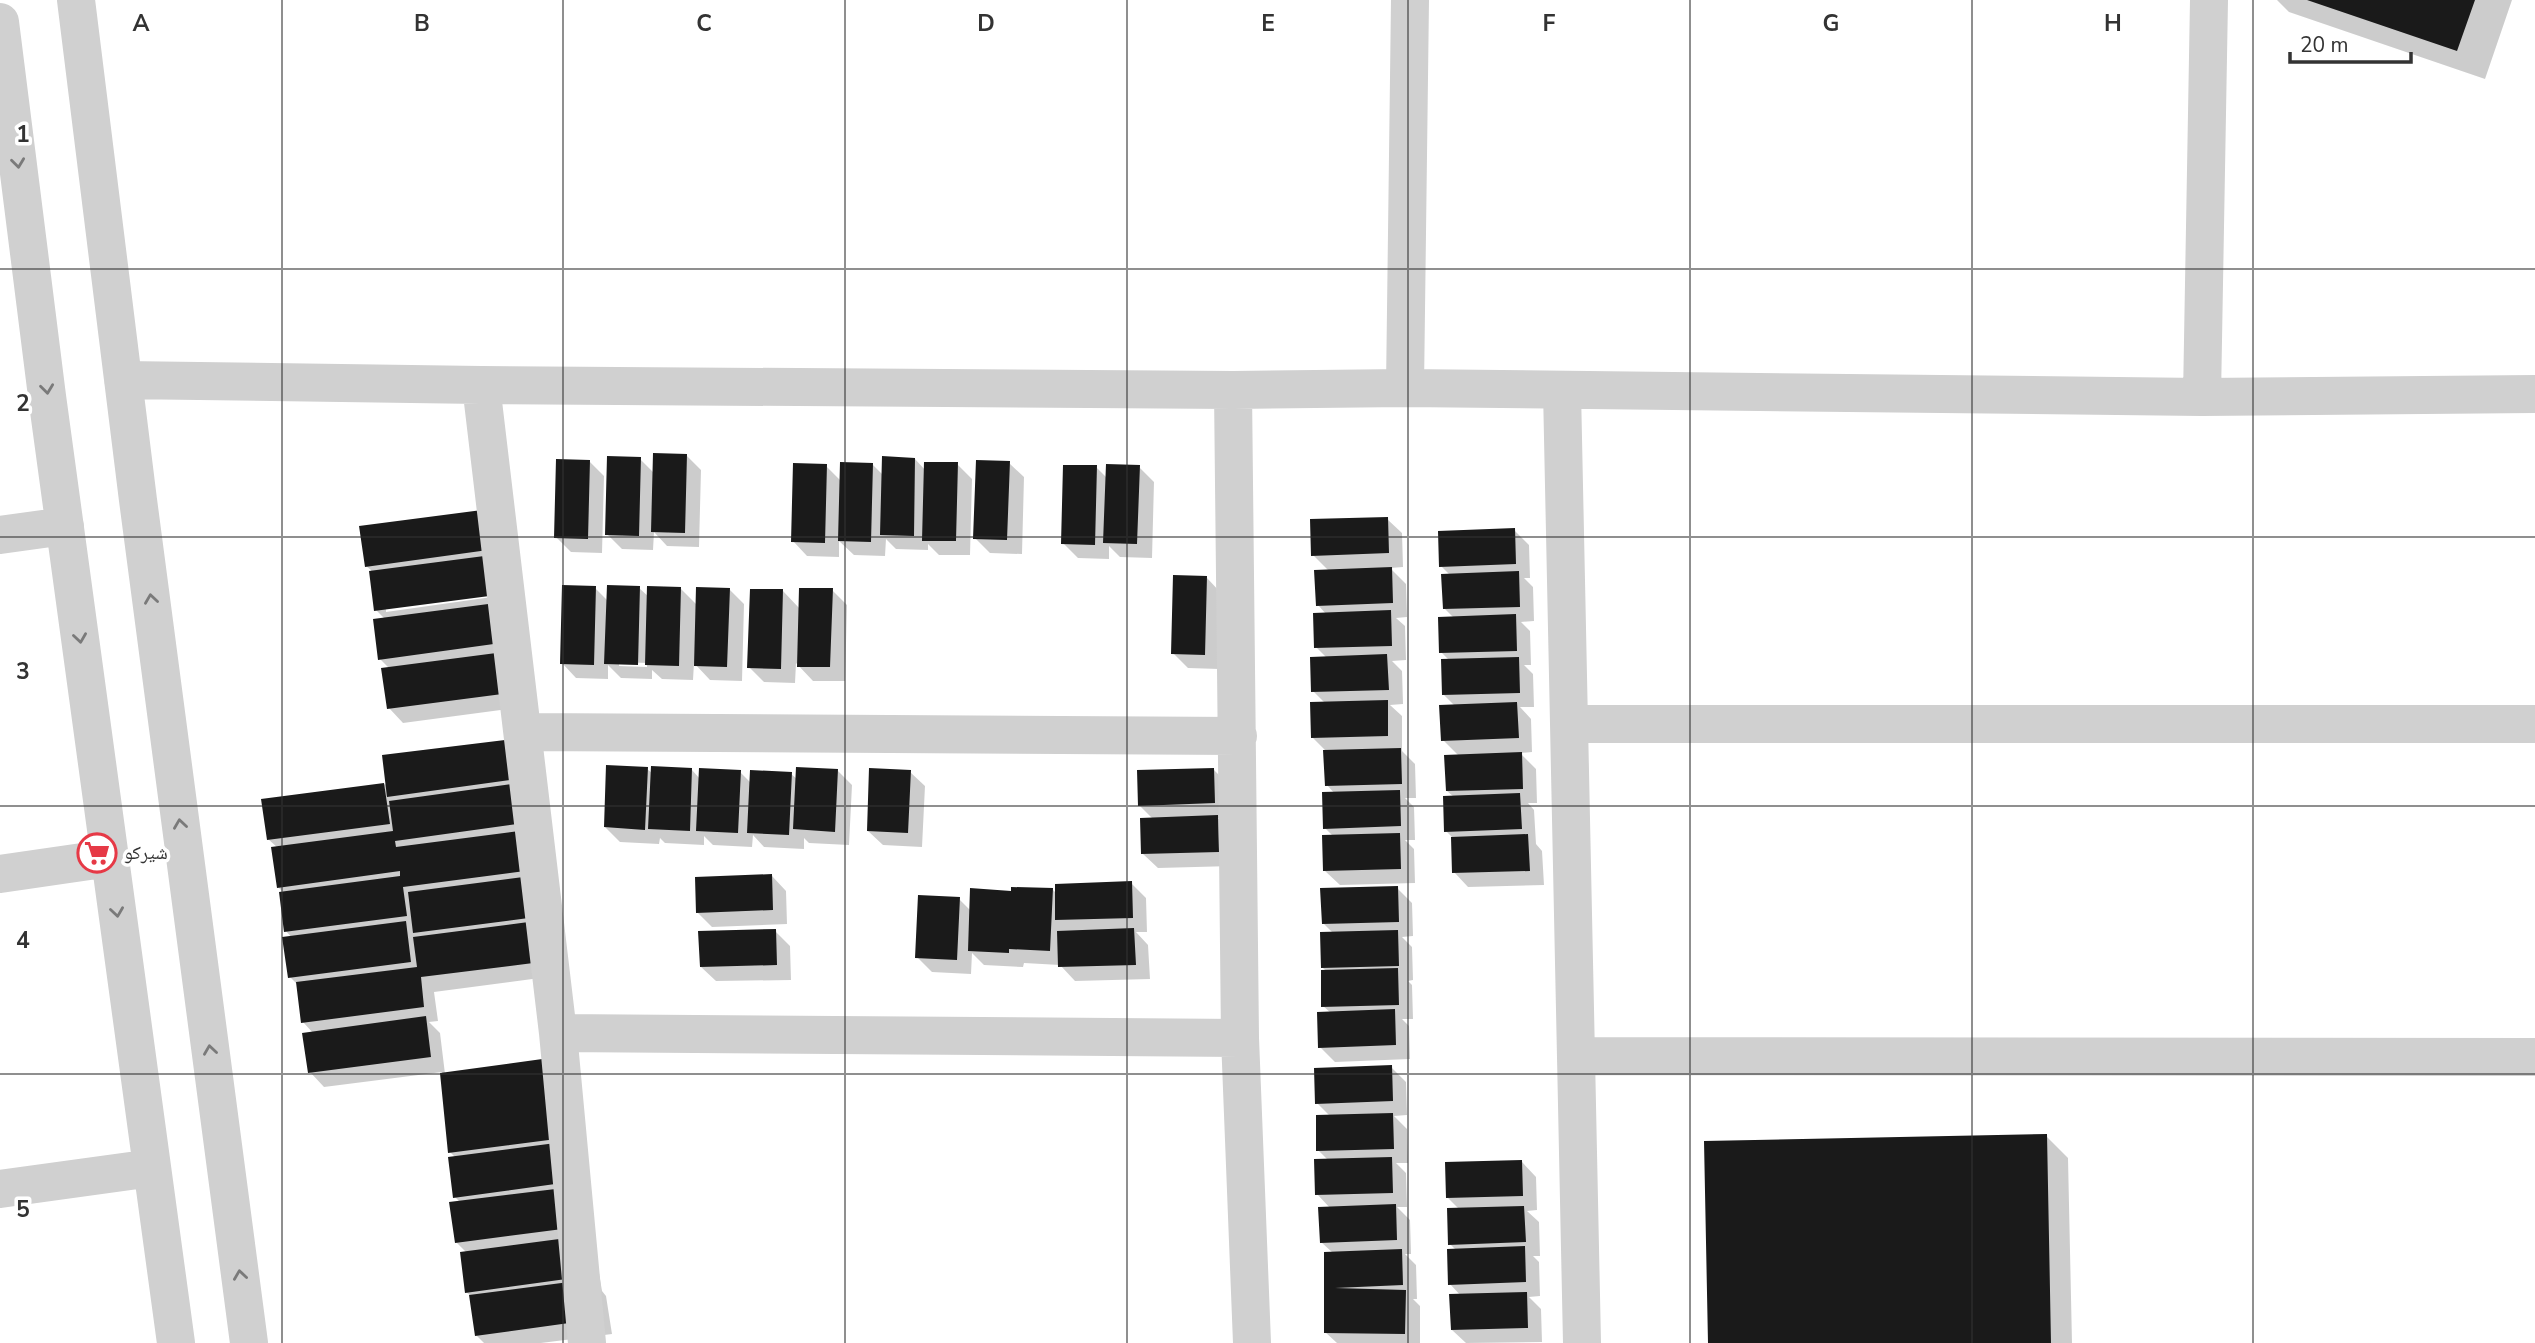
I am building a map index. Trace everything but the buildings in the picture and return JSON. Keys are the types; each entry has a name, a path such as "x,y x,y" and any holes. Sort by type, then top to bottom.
{"street":[{"path":"75,0 249,1343"},
{"path":"1405,388 1410,0"},
{"path":"2202,397 2209,0"},
{"path":"0,22 65,526 176,1343"},
{"path":"123,380 1233,390 1405,388 2202,397 2535,394"},
{"path":"481,385 558,1033 587,1343"},
{"path":"1233,390 1240,1038 1252,1343"},
{"path":"1562,390 1582,1343"},
{"path":"0,535 65,526"},
{"path":"1569,724 2535,724"},
{"path":"523,732 1238,736"},
{"path":"0,874 110,858"},
{"path":"558,1033 1240,1038"},
{"path":"1576,1056 2535,1057"},
{"path":"0,1189 152,1168"}],"place":[{"name":"شيركو","path":"97,853"}]}
